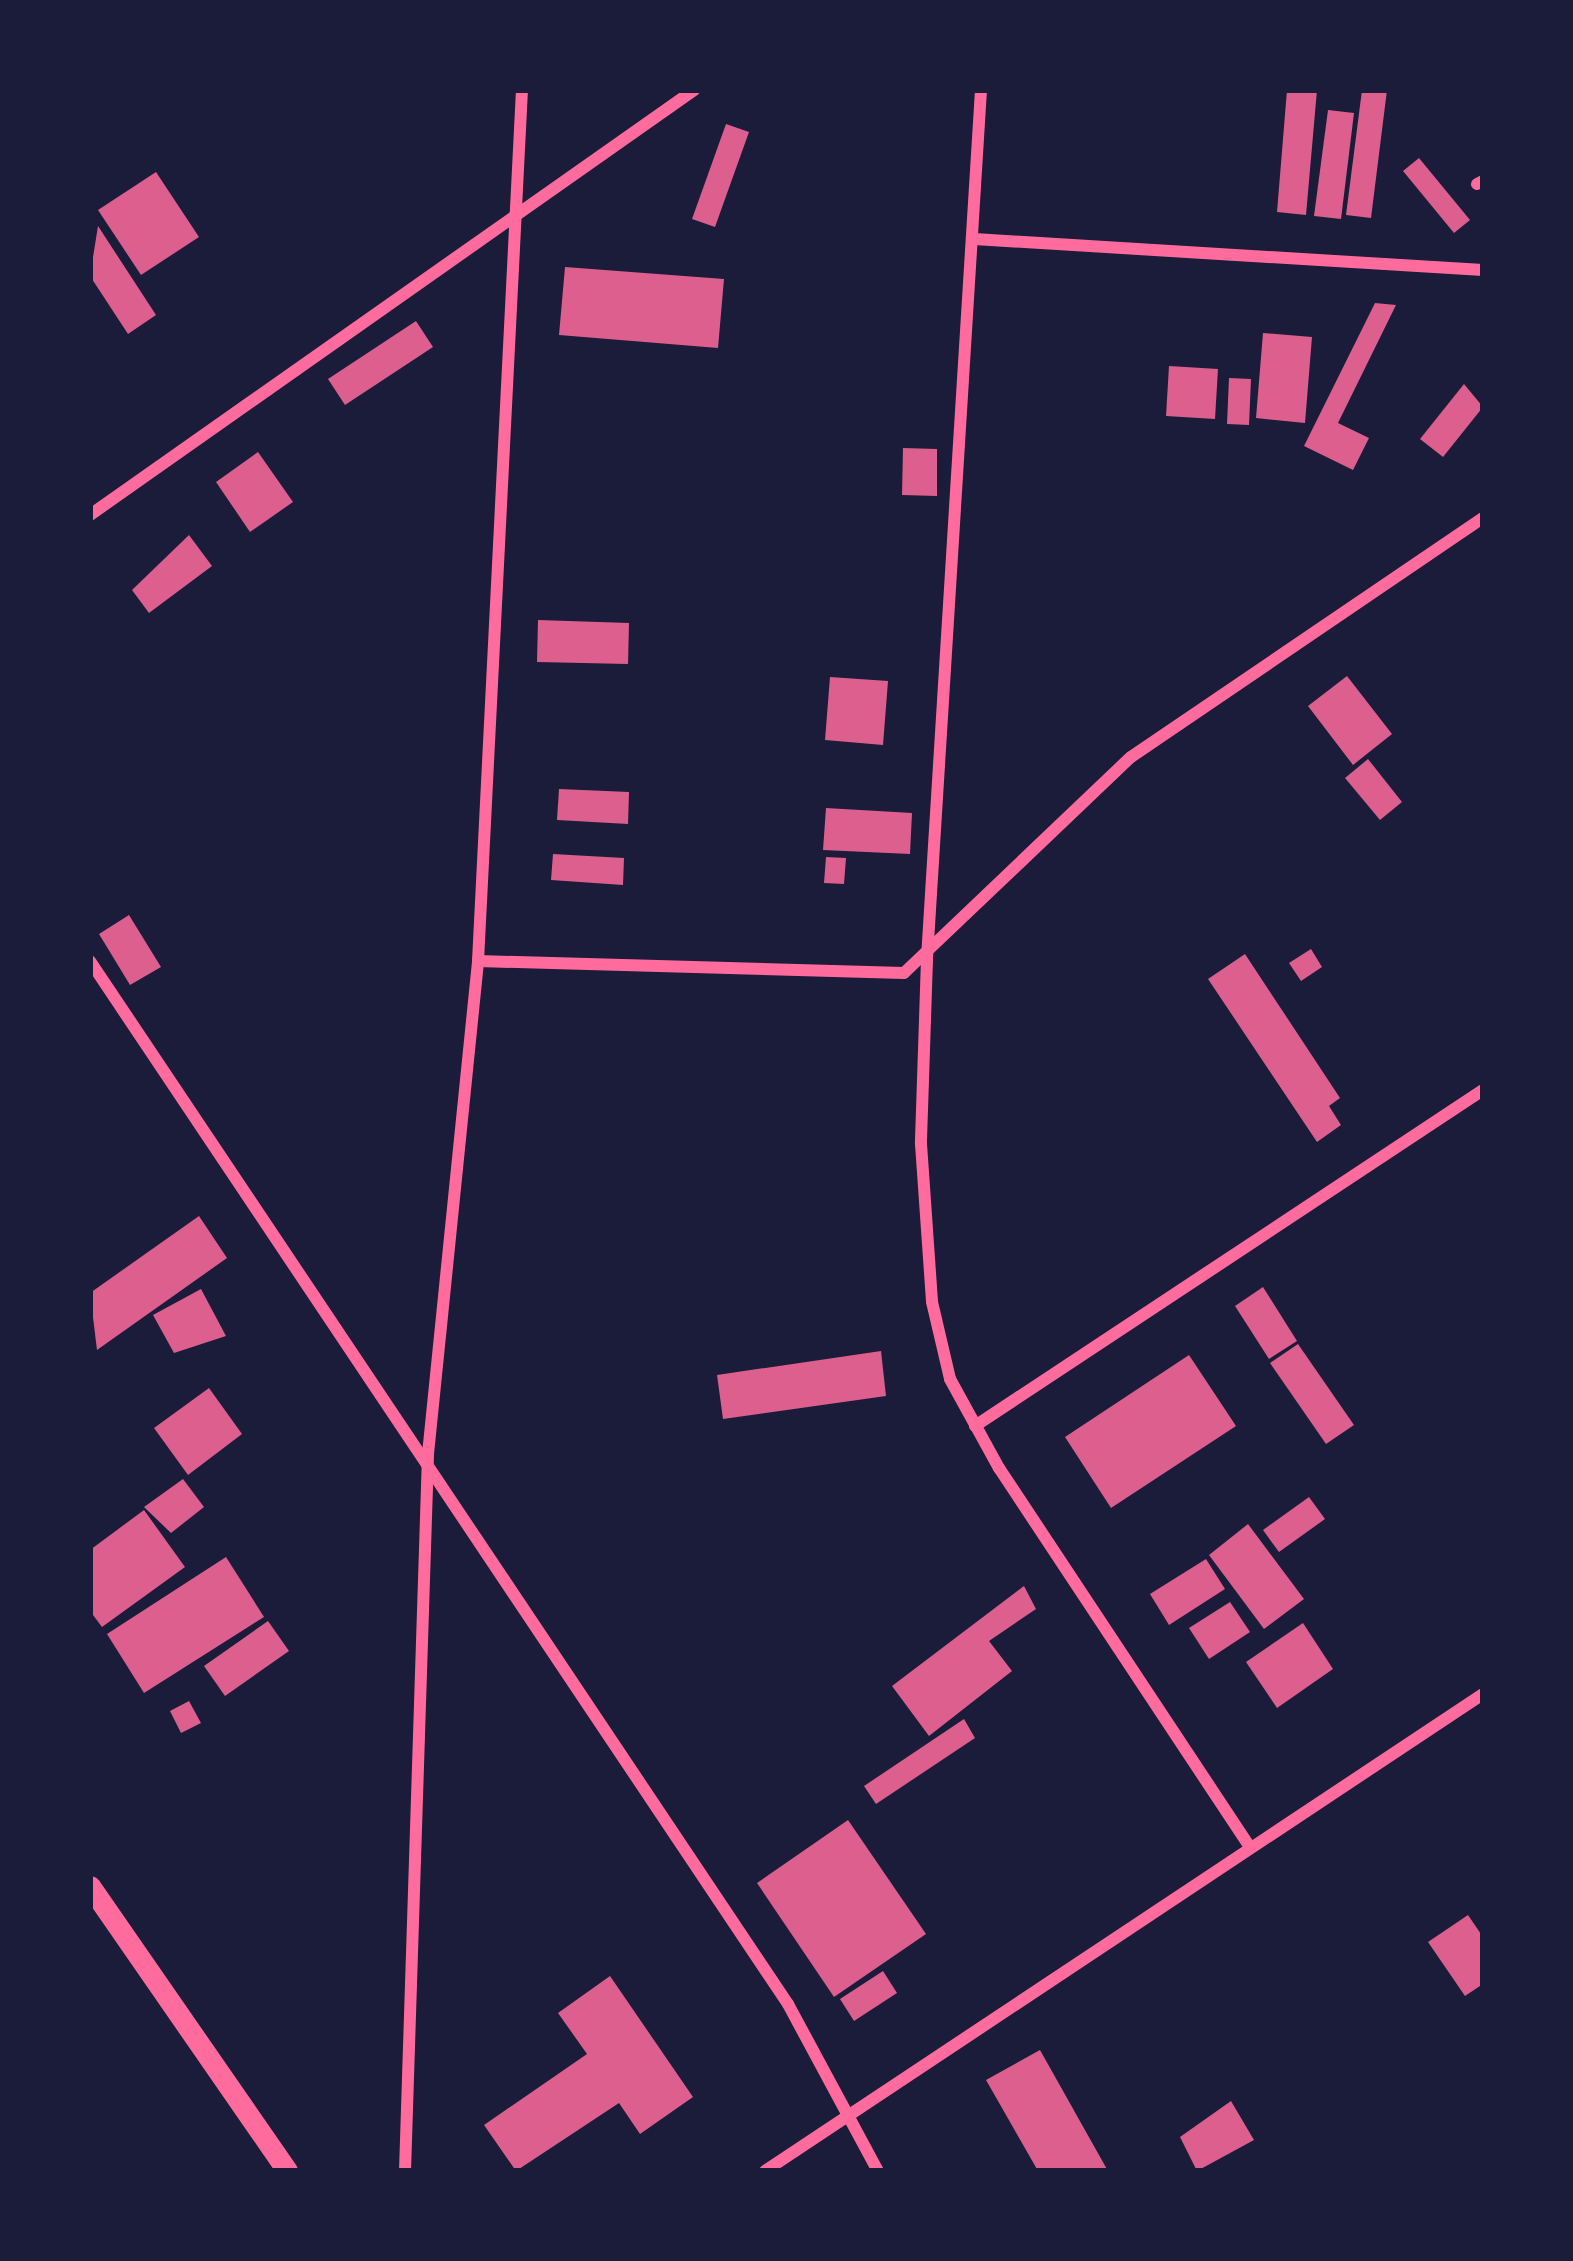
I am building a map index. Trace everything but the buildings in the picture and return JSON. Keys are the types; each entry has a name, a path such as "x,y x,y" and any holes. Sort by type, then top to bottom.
{"street":[{"path":"405,2171 428,1454 478,962 522,90"},
{"path":"90,515 517,206 694,90"},
{"path":"981,90 927,959 921,1144 932,1302 975,1426 1249,1846"},
{"path":"974,239 1483,269"},
{"path":"478,962 884,978 927,959 1131,757 1483,518"},
{"path":"90,961 428,1454 852,2108 878,2171"},
{"path":"975,1426 1483,1090"},
{"path":"765,2171 852,2108 1483,1694"},
{"path":"90,1886 287,2171"}]}
